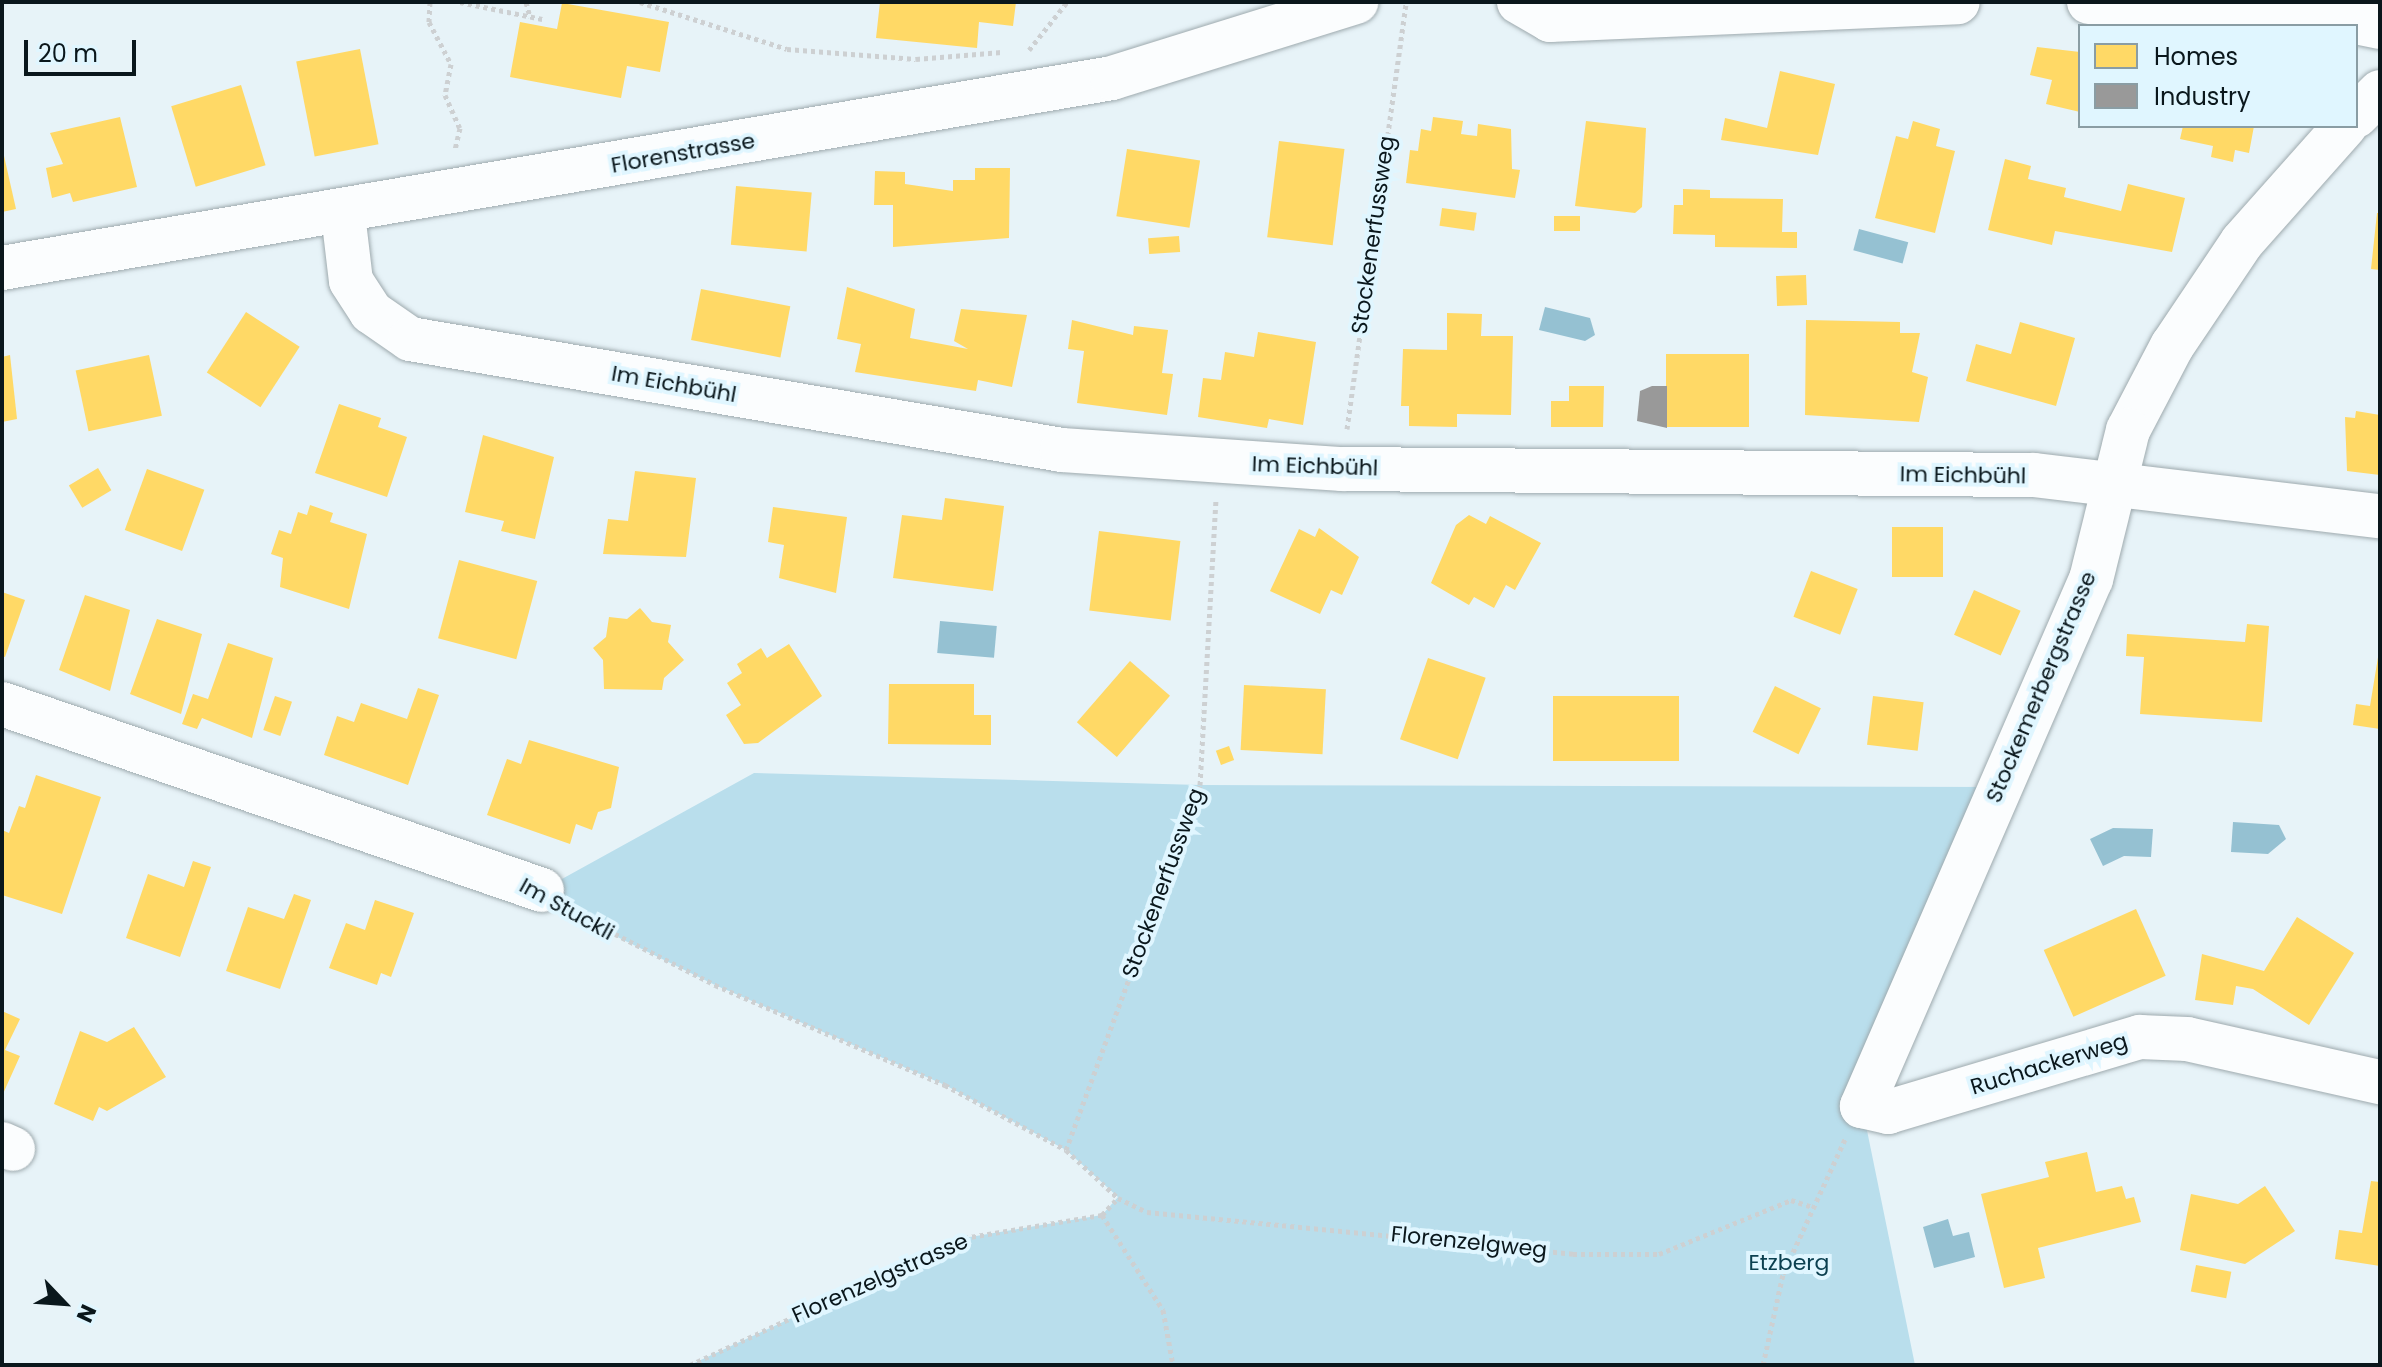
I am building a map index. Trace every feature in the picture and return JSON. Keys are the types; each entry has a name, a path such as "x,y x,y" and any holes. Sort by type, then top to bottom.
{"street":[{"name":"Florenstrasse","path":"2,268 343,214 1112,78 1356,2"},
{"path":"1519,2 1550,20 1958,2"},
{"path":"2089,2 2321,15 2380,27"},
{"path":"2358,114 2380,92"},
{"name":"Stockemerbergstrasse","path":"1862,1106 2091,579 2128,430 2172,346 2242,242 2343,128"},
{"name":"Im Eichbühl","path":"343,214 351,281 371,312 410,339 1062,450 1342,469 2114,479 2380,516"},
{"name":"Im Stuckli","path":"2,704 542,890"},
{"name":"Ruchackerweg","path":"1862,1106 1888,1112 2140,1037 2187,1039 2380,1082"}],"path":[{"path":"430,2 429,22 451,64 446,102 460,128 455,193"},
{"path":"460,2 542,19"},
{"path":"526,2 530,17"},
{"path":"640,2 787,49 916,59 1042,48"},
{"path":"1029,50 1067,2"},
{"name":"Stockenerfussweg","path":"1342,469 1406,2"},
{"name":"Stockenerfussweg","path":"1066,1150 1200,785 1218,462"},
{"name":"Im Stuckli","path":"542,890 645,952 879,1051 1066,1150 1118,1198"},
{"path":"1763,1365 1783,1274 1862,1106"},
{"path":"1118,1198 1102,1215 1163,1310 1173,1365"},
{"name":"Florenzelgweg","path":"1118,1198 1147,1212 1573,1254 1659,1254 1791,1200 1813,1207"},
{"name":"Florenzelgstrasse","path":"690,1365 964,1238 1102,1215"}],"green space":[{"name":"Etzberg","path":"754,773 1200,785 1999,787 1862,1106 1915,1365 690,1365 964,1238 1102,1215 1118,1197 1066,1150 945,1085 715,985 589,923 542,890"}],"shaded area":[{"path":"1859,229 1908,242 1903,263 1853,250"},
{"path":"1545,307 1590,318 1595,335 1585,341 1539,330"},
{"path":"940,621 997,626 994,658 937,653"},
{"path":"2233,822 2279,825 2286,839 2268,854 2231,852"},
{"path":"2113,828 2153,829 2151,857 2124,856 2103,866 2090,839"},
{"path":"1948,1219 1953,1236 1969,1232 1975,1257 1934,1268 1923,1227"}],"building: Homes":[{"path":"880,2 1016,2 1013,26 979,22 977,48 876,38"},
{"path":"562,3 669,22 660,72 627,66 621,98 510,77 520,22 557,29"},
{"path":"2037,47 2078,52 2078,112 2046,104 2052,80 2030,75"},
{"path":"360,49 379,144 315,157 296,61"},
{"path":"1780,71 1835,84 1818,155 1721,140 1725,118 1767,128"},
{"path":"241,85 266,165 196,187 171,106"},
{"path":"120,117 137,187 73,202 70,193 52,198 46,168 63,164 50,133"},
{"path":"1433,117 1463,121 1461,134 1477,136 1478,124 1511,129 1512,169 1520,170 1515,198 1406,183 1410,150 1418,151 1421,129 1431,131"},
{"path":"1586,121 1646,128 1642,207 1635,213 1575,206"},
{"path":"1913,121 1940,129 1936,146 1955,151 1935,233 1875,218 1896,136 1908,139"},
{"path":"2183,128 2254,128 2249,153 2235,150 2233,162 2211,157 2213,146 2180,139"},
{"path":"1279,141 1345,149 1333,245 1267,237"},
{"path":"2,147 16,209 2,212"},
{"path":"1127,149 1200,161 1189,228 1116,216"},
{"path":"2005,159 2031,166 2028,179 2066,188 2064,197 2121,211 2128,184 2185,198 2172,252 2055,231 2052,245 1988,230"},
{"path":"975,168 1010,168 1009,238 893,247 893,205 874,205 875,171 905,172 905,184 953,191 953,180 975,180"},
{"path":"736,186 812,193 807,251 731,245"},
{"path":"1683,189 1710,190 1710,198 1783,199 1782,232 1797,232 1797,248 1715,247 1715,235 1673,234 1674,205 1683,205"},
{"path":"1442,208 1477,213 1474,231 1439,226"},
{"path":"2377,213 2380,213 2380,270 2371,269"},
{"path":"1554,216 1580,216 1580,231 1554,231"},
{"path":"1179,236 1180,252 1149,254 1148,238"},
{"path":"1806,275 1807,305 1777,306 1776,276"},
{"path":"847,287 915,309 910,338 968,349 954,341 961,309 1027,315 1012,387 978,380 976,391 855,372 861,344 837,339"},
{"path":"701,289 790,306 780,357 691,340"},
{"path":"246,312 300,347 260,407 207,372"},
{"path":"1447,313 1482,314 1481,336 1513,336 1511,415 1457,414 1457,427 1409,426 1409,406 1401,406 1403,349 1447,350"},
{"path":"1072,320 1133,335 1134,326 1168,330 1162,373 1173,374 1167,415 1077,403 1084,351 1068,349"},
{"path":"1806,320 1900,322 1900,333 1920,333 1912,372 1928,377 1919,422 1805,415"},
{"path":"2020,322 2075,338 2056,406 1966,381 1976,344 2011,354"},
{"path":"1258,332 1316,342 1303,425 1269,419 1267,428 1198,417 1203,378 1221,380 1225,352 1254,357"},
{"path":"1666,354 1749,354 1749,427 1666,427"},
{"path":"10,355 17,419 2,422 2,357"},
{"path":"149,355 162,416 89,431 76,371"},
{"path":"1569,386 1604,386 1603,427 1551,427 1551,401 1569,401"},
{"path":"339,404 381,418 378,427 407,437 387,497 315,473"},
{"path":"2356,411 2380,415 2380,475 2347,471 2345,417 2355,418"},
{"path":"483,435 554,457 535,539 501,531 504,521 465,512"},
{"path":"98,468 111,490 82,508 69,486"},
{"path":"147,469 204,490 182,551 125,530"},
{"path":"635,471 696,478 686,557 603,554 608,519 628,521"},
{"path":"945,498 1004,506 993,591 893,578 902,515 942,520"},
{"path":"310,505 333,513 330,522 367,534 349,609 280,587 283,558 271,554 279,530 291,534 298,512 307,515"},
{"path":"773,507 847,517 836,593 779,578 784,545 768,542"},
{"path":"1469,515 1486,524 1490,516 1541,543 1515,590 1506,585 1494,608 1474,597 1469,605 1431,583 1456,525"},
{"path":"1892,527 1943,527 1943,577 1892,577"},
{"path":"1319,528 1359,557 1342,595 1331,590 1320,614 1270,591 1299,529 1315,537"},
{"path":"1099,531 1180,541 1171,620 1089,610"},
{"path":"459,560 537,581 516,659 438,638"},
{"path":"1811,571 1858,589 1840,635 1793,617"},
{"path":"1974,590 2021,611 2001,656 1954,635"},
{"path":"2,592 25,600 5,657 2,656"},
{"path":"85,595 130,610 110,691 59,670"},
{"path":"640,608 652,622 671,625 668,642 684,660 664,678 662,690 604,689 603,660 593,648 606,637 609,617 627,619"},
{"path":"157,619 202,634 181,714 130,694"},
{"path":"2247,624 2269,626 2262,722 2140,714 2144,657 2126,656 2127,634 2245,642"},
{"path":"228,643 273,658 252,738 202,718 197,729 182,724 193,694 208,699"},
{"path":"789,644 822,696 758,743 744,744 726,715 741,705 727,683 742,673 737,664 761,648 767,658"},
{"path":"2380,645 2380,729 2353,725 2356,704 2370,706"},
{"path":"1428,658 1486,678 1458,759 1400,739"},
{"path":"1130,661 1170,696 1117,757 1077,722"},
{"path":"889,684 974,684 974,715 991,715 991,745 888,744"},
{"path":"1244,685 1326,689 1322,754 1241,750"},
{"path":"1775,686 1821,708 1798,754 1753,732"},
{"path":"418,688 439,695 408,785 324,755 337,716 354,722 361,703 407,719"},
{"path":"275,696 292,702 280,736 263,730"},
{"path":"1553,696 1679,696 1679,761 1553,761"},
{"path":"1873,696 1924,702 1918,751 1867,745"},
{"path":"529,740 619,767 611,808 598,812 592,830 576,824 570,844 487,815 507,759 521,764"},
{"path":"1229,746 1234,760 1221,765 1216,751"},
{"path":"36,775 101,797 62,914 2,895 2,830 9,833 19,806 25,808"},
{"path":"193,861 211,867 180,957 126,938 148,874 184,887"},
{"path":"294,894 311,900 280,989 226,971 248,907 284,919"},
{"path":"375,900 414,913 391,977 381,973 377,985 329,968 346,923 365,930"},
{"path":"2136,909 2166,976 2073,1017 2044,950"},
{"path":"2297,917 2354,953 2309,1025 2253,989 2236,986 2233,1005 2195,1000 2202,954 2264,971"},
{"path":"2,1011 20,1019 5,1050 20,1056 2,1096"},
{"path":"134,1027 166,1077 107,1111 99,1107 93,1121 54,1104 80,1031 107,1042"},
{"path":"2087,1152 2096,1192 2122,1186 2126,1199 2134,1197 2141,1222 2038,1248 2045,1278 2004,1288 1981,1194 2049,1177 2045,1162"},
{"path":"2371,1181 2380,1182 2380,1266 2335,1259 2339,1230 2362,1233"},
{"path":"2265,1186 2295,1231 2245,1264 2180,1250 2191,1194 2238,1204"},
{"path":"2196,1265 2231,1272 2226,1298 2191,1292"}],"building: Industry":[{"path":"1652,386 1667,386 1667,428 1637,421 1640,391"}]}
